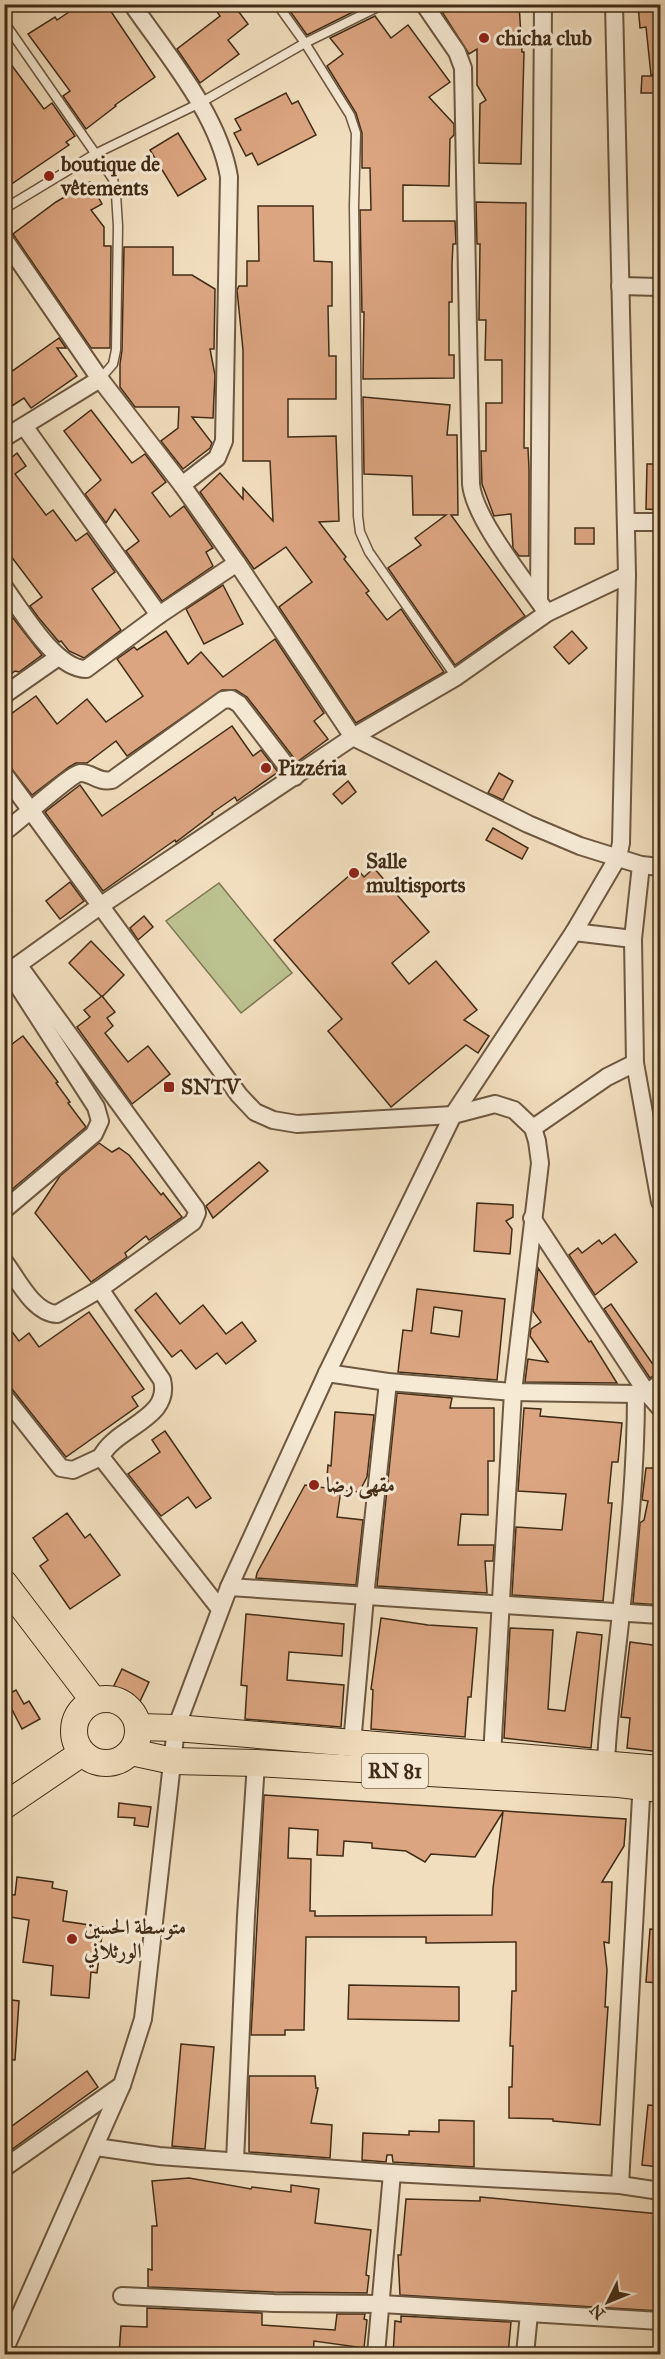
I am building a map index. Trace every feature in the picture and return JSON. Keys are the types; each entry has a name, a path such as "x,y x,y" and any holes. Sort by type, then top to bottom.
{"main road":[{"path":"4,1583 87,1706"},
{"path":"4,1611 87,1706"},
{"path":"105,1699 117,1701 127,1707 138,1727 137,1740 131,1752 123,1759 112,1763 91,1760 82,1754 73,1733 75,1721 87,1706 105,1699"},
{"path":"138,1727 176,1728 492,1756 606,1763 651,1778"},
{"name":"RN 81","path":"131,1752 173,1761 651,1778"},
{"path":"4,1806 82,1754"}],"street":[{"path":"132,4 200,103 221,147 229,177 224,441 217,458 182,485"},
{"path":"424,4 457,52 463,68 473,500 543,607"},
{"path":"543,4 543,607"},
{"path":"4,2351 122,2085 142,2019 176,1728 229,1587 327,1373 453,1114 574,932 618,857 621,843 627,575 614,4"},
{"path":"4,239 100,379 182,485 237,563 353,737 528,824 580,846 640,865 660,867"},
{"path":"620,286 660,287"},
{"path":"4,438 100,379"},
{"path":"24,426 159,615"},
{"path":"626,522 660,522"},
{"path":"4,587 57,658 76,668 90,668 159,615 237,563"},
{"path":"11,971 100,906 353,737 456,677 543,607 627,575"},
{"path":"4,695 57,658"},
{"path":"4,832 77,774 84,773 102,781 112,780 223,700 231,699 239,704 295,777"},
{"path":"4,774 225,1076 255,1112 273,1120 297,1124 453,1114 495,1104 514,1110 533,1128 540,1163 513,1392 492,1756"},
{"path":"640,865 633,939 635,1063 660,1202"},
{"path":"574,932 633,939"},
{"path":"4,1210 94,1134 100,1121 96,1107 11,971"},
{"path":"4,1261 33,1300 45,1312 57,1314 100,1289 193,1222 197,1214 196,1209 11,971"},
{"path":"533,1128 607,1077 635,1063"},
{"path":"532,1218 660,1408"},
{"path":"4,1396 61,1468 73,1470 101,1457 104,1450 117,1437 156,1409 164,1396 162,1380 100,1289"},
{"path":"327,1373 388,1382 513,1392 648,1390"},
{"path":"352,1744 388,1382"},
{"path":"606,1763 636,1457 648,1390"},
{"path":"101,1457 220,1609"},
{"path":"229,1587 660,1615"},
{"path":"235,2161 246,1916 256,1763"},
{"path":"620,2185 651,1778"},
{"path":"4,2168 122,2085"},
{"path":"96,2147 159,2156 392,2173 620,2185 660,2191"},
{"path":"376,2355 392,2173"},
{"path":"122,2296 274,2303 381,2304 660,2321"},
{"path":"525,2355 529,2314"}],"lane":[{"path":"277,4 305,43 350,115 356,133 354,206 360,532 369,552 456,677"},
{"path":"4,208 95,154 200,103 305,43 384,4"},
{"path":"4,22 112,179 116,194 118,226 116,350 113,364 100,379"}],"green space":[{"path":"219,883 292,973 241,1013 166,921"}],"building":[{"path":"81,4 106,4 155,77 86,129 63,96 70,91 28,34 55,17 57,20"},
{"path":"212,4 233,4 248,24 228,40 239,54 200,83 177,49 220,16"},
{"path":"285,4 367,4 367,5 307,35"},
{"path":"437,4 519,4 522,52 524,52 521,164 479,163 480,104 486,100 477,85 477,49 469,54"},
{"path":"638,4 660,4 660,74 651,75 646,27 640,28"},
{"path":"375,16 391,38 408,25 450,82 429,97 454,124 454,135 450,139 449,186 403,185 403,221 455,221 456,244 453,244 452,302 449,302 449,355 454,355 454,378 363,379 364,312 362,312 360,210 371,210 370,168 362,168 362,133 356,113 327,66 343,54 330,38"},
{"path":"4,55 44,109 52,103 75,136 66,142 69,145 4,189"},
{"path":"642,76 655,76 655,93 641,93"},
{"path":"286,93 292,104 298,101 316,135 258,165 252,153 246,156 234,133 241,130 235,119"},
{"path":"178,133 206,179 178,196 150,150"},
{"path":"90,182 102,204 91,210 104,227 104,246 111,246 110,348 91,348 13,234 56,202"},
{"path":"476,202 526,203 524,448 528,448 529,469 529,556 519,556 513,548 511,514 494,516 482,484 481,451 486,451 486,403 502,403 502,360 485,360 486,320 479,320 480,244 477,244"},
{"path":"258,206 313,206 314,261 332,262 332,306 328,306 329,356 336,356 336,399 288,399 288,437 336,436 339,521 319,522 346,557 344,559 369,591 366,593 387,620 401,609 444,672 356,723 279,607 312,582 286,547 254,569 200,492 220,473 243,499 243,488 273,521 270,461 243,461 243,350 237,290 239,286 247,286 247,261 259,261"},
{"path":"124,247 173,247 173,275 192,275 215,289 214,349 210,349 215,375 213,418 192,417 212,443 210,448 183,469 161,441 178,428 179,407 135,407 120,387"},
{"path":"59,338 66,348 57,348 77,376 31,408 24,398 4,411 4,377"},
{"path":"363,397 450,405 447,435 457,435 458,515 451,515 525,616 455,665 388,568 421,545 415,538 446,515 413,515 412,476 364,474"},
{"path":"91,410 132,463 145,454 166,482 152,493 170,517 184,506 213,548 206,552 213,566 162,601 126,551 139,541 115,509 106,523 85,494 101,480 64,431"},
{"path":"17,453 26,466 15,474 46,515 53,510 76,541 87,533 115,572 92,589 121,630 84,658 69,651 61,641 59,642 30,606 42,597 4,547 4,460 6,462"},
{"path":"647,464 660,464 660,510 646,509"},
{"path":"575,528 594,528 594,544 575,544"},
{"path":"223,585 243,624 204,644 186,609"},
{"path":"13,618 42,655 19,672 15,671 4,679 4,625"},
{"path":"166,631 188,664 201,652 223,677 275,639 324,713 314,721 328,739 297,762 247,697 236,690 222,690 127,756 116,741 87,763 76,763 69,767 32,795 4,759 4,719 36,696 57,724 87,699 106,722 143,696 117,659 134,647 137,650"},
{"path":"572,631 587,648 569,664 554,647"},
{"path":"232,726 253,756 261,750 278,772 237,801 235,797 176,842 175,840 103,891 45,812 80,785 102,816"},
{"path":"499,773 513,781 503,800 488,793"},
{"path":"348,781 356,792 342,804 333,794"},
{"path":"493,828 528,848 522,859 486,840"},
{"path":"374,868 429,932 392,963 409,984 436,961 477,1010 464,1020 489,1036 478,1053 466,1045 391,1107 328,1031 342,1019 274,940 357,869 364,877"},
{"path":"70,882 84,901 60,919 46,901"},
{"path":"144,916 153,927 138,940 130,928"},
{"path":"91,941 124,975 102,997 69,963"},
{"path":"102,996 115,1012 107,1018 113,1026 105,1033 128,1062 148,1046 170,1074 132,1104 77,1027 90,1017 84,1010"},
{"path":"23,1036 58,1082 56,1083 70,1102 68,1103 86,1127 4,1196 4,1050"},
{"path":"99,1143 112,1152 119,1148 129,1155 182,1217 149,1240 146,1236 125,1253 127,1257 91,1282 35,1213 60,1176"},
{"path":"259,1162 268,1171 213,1218 206,1206"},
{"path":"477,1203 513,1205 513,1217 506,1221 512,1229 510,1254 474,1251"},
{"path":"615,1234 637,1262 595,1295 569,1255 578,1248 582,1253 599,1240 602,1244"},
{"path":"538,1268 589,1342 591,1341 617,1383 525,1382 528,1359 548,1362 530,1336 531,1329 541,1322 533,1311"},
{"path":"417,1289 505,1299 497,1380 398,1372 403,1330 412,1331","holes":["434,1307 462,1311 459,1337 431,1333"]},
{"path":"156,1293 180,1324 203,1305 226,1334 242,1322 256,1341 226,1364 217,1353 196,1369 181,1350 172,1357 135,1310"},
{"path":"611,1304 659,1373 650,1378 604,1309"},
{"path":"89,1312 144,1389 132,1397 138,1406 66,1457 12,1389 4,1386 4,1321 19,1341 29,1333 39,1347"},
{"path":"397,1393 452,1398 450,1408 494,1408 494,1461 488,1461 488,1515 461,1514 458,1545 494,1545 493,1561 485,1561 487,1593 377,1586"},
{"path":"524,1408 541,1409 540,1416 622,1423 618,1462 612,1462 608,1503 612,1503 603,1601 512,1595 516,1527 562,1530 566,1494 518,1491"},
{"path":"335,1412 374,1415 367,1477 359,1492 341,1490 337,1517 363,1520 356,1585 256,1578 305,1485 326,1488 328,1465 331,1466"},
{"path":"165,1431 211,1498 196,1508 188,1497 161,1516 128,1474 160,1452 152,1440"},
{"path":"646,1468 660,1468 660,1605 633,1603 640,1523 644,1520 648,1501 642,1500"},
{"path":"67,1513 85,1538 90,1534 120,1575 70,1609 40,1566 48,1560 33,1538"},
{"path":"246,1614 344,1624 342,1656 289,1652 287,1680 344,1685 341,1727 245,1719 247,1686 241,1685"},
{"path":"381,1618 428,1625 477,1628 465,1737 371,1729 373,1690 371,1689"},
{"path":"510,1628 553,1630 548,1709 565,1711 577,1632 602,1635 591,1748 504,1738"},
{"path":"630,1642 660,1646 660,1752 627,1748 630,1718 621,1717"},
{"path":"122,1669 149,1682 136,1710 109,1696"},
{"path":"16,1690 24,1704 29,1701 40,1719 22,1729 5,1696"},
{"path":"264,1795 626,1819 624,1846 602,1882 612,1882 609,1943 604,1942 607,1970 605,2007 608,2007 600,2125 553,2121 553,2119 509,2118 513,2046 510,2046 512,1991 516,1991 516,1942 426,1943 426,1937 306,1937 304,2030 285,2030 285,2035 251,2035","holes":["503,1812 493,1888 492,1915 315,1916 315,1911 310,1911 311,1859 288,1858 289,1828 318,1830 317,1855 343,1856 344,1841 372,1843 372,1848 406,1851 425,1862 431,1854 475,1857"]},
{"path":"119,1803 151,1807 148,1827 134,1825 135,1818 118,1817"},
{"path":"17,1877 53,1882 52,1888 67,1891 63,1921 103,1927 97,1973 91,1972 89,1998 51,1995 53,1966 23,1962 29,1920 4,1916 4,1894 15,1895"},
{"path":"650,1929 660,1930 660,1983 646,1982"},
{"path":"349,1985 459,1987 459,2021 348,2019"},
{"path":"4,1999 19,2001 15,2060 4,2059"},
{"path":"181,2044 214,2047 205,2149 172,2146"},
{"path":"87,2071 98,2087 4,2155 4,2132"},
{"path":"249,2076 315,2076 316,2088 318,2088 311,2123 332,2125 330,2158 249,2152"},
{"path":"648,2105 660,2106 660,2167 642,2165"},
{"path":"439,2120 474,2121 474,2167 393,2162 392,2155 387,2155 386,2162 362,2160 363,2133 409,2135 409,2131 439,2132"},
{"path":"189,2178 251,2189 252,2187 291,2192 291,2185 319,2189 315,2223 371,2230 366,2275 369,2276 367,2293 148,2287 148,2269 152,2270 152,2226 157,2226 152,2181"},
{"path":"480,2197 660,2214 658,2291 660,2291 660,2311 400,2295 398,2255 401,2255 406,2199 480,2201"},
{"path":"147,2308 262,2313 262,2325 335,2330 337,2314 365,2314 364,2319 367,2320 364,2348 314,2341 313,2355 119,2355 121,2326 147,2327"},
{"path":"401,2316 511,2322 508,2355 393,2355 395,2321 401,2322"}],"place":[{"name":"chicha club","path":"484,38"},
{"name":"boutique de vêtements","path":"49,176"},
{"name":"Pizzéria","path":"266,768"},
{"name":"Salle multisports","path":"354,873"},
{"name":"SNTV","path":"169,1087"},
{"name":"مقهى رضا","path":"314,1485"},
{"name":"متوسطة الحسين الورثلاني","path":"72,1939"}]}
